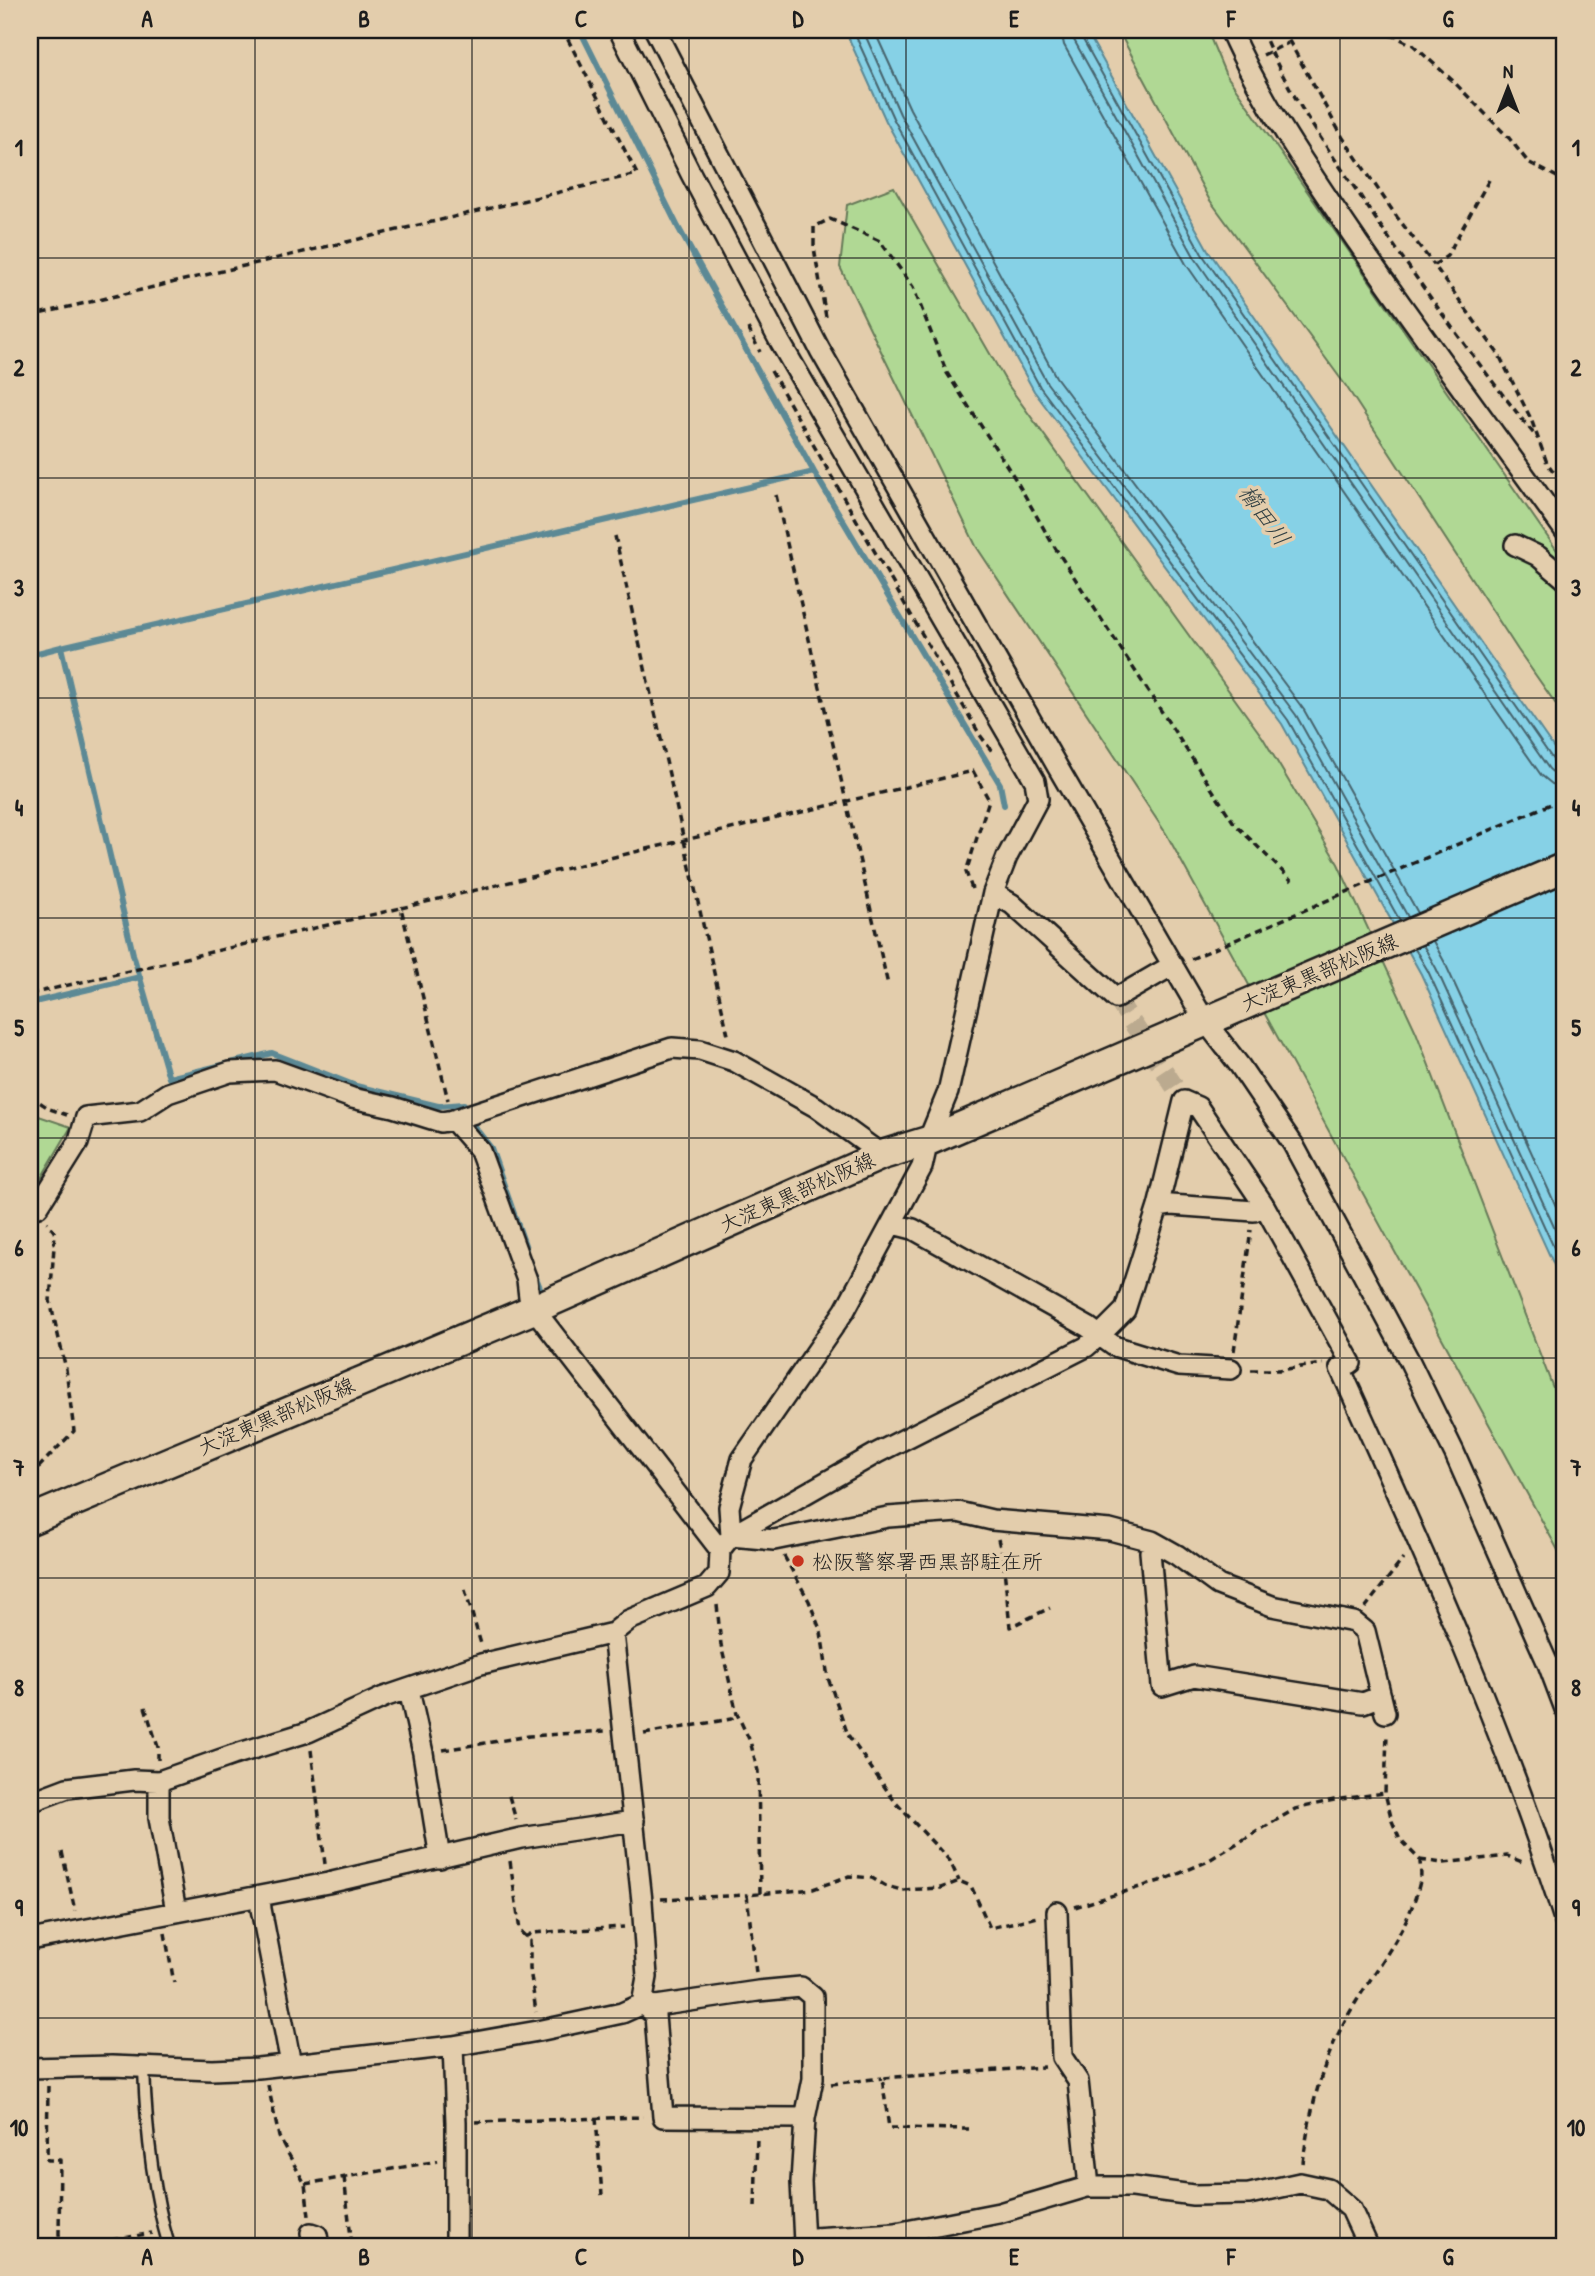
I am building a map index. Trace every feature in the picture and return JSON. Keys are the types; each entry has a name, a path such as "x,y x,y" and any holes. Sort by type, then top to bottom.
{"main road":[{"name":"大淀東黒部松阪線","path":"30,1520 542,1305 882,1155 928,1141 1565,867"}],"street":[{"path":"30,1802 67,1788 134,1780 159,1782 308,1732 384,1697 481,1664 613,1633 629,1619 706,1587 719,1573 729,1507 742,1459 845,1310 922,1167 928,1141 948,1092 993,893 1007,857 1038,799 1035,781 780,342 619,30"},
{"path":"655,30 820,350 1057,766 1240,1066 1293,1144 1410,1362 1460,1464 1548,1664 1565,1709"},
{"path":"1230,30 1287,139 1381,276 1565,531"},
{"path":"1515,545 1538,556 1565,579"},
{"path":"993,893 1012,904 1116,998 1179,963"},
{"path":"34,1208 78,1143 86,1117 140,1111 167,1093 229,1072 275,1070 352,1098 441,1122 672,1048 700,1050 734,1061 817,1107 882,1155"},
{"path":"725,1543 877,1453 1086,1347 1100,1335 1125,1310 1158,1208 1184,1101 1198,1107 1351,1363 1340,1368 1418,1539 1483,1693 1565,1922"},
{"path":"453,1120 480,1151 527,1280 529,1297 542,1305 725,1543"},
{"path":"1158,1208 1171,1205 1259,1208"},
{"path":"893,1224 913,1229 1088,1327 1114,1346 1179,1366 1231,1369"},
{"path":"725,1543 775,1540 888,1517 958,1513 992,1520 1110,1530 1152,1541 1177,1555 1218,1585 1272,1606 1354,1622 1365,1631 1383,1705 1194,1676 1161,1686 1150,1552 1152,1541"},
{"path":"613,1633 642,1901 647,1977 642,2004"},
{"path":"409,1690 424,1753 440,1858"},
{"path":"159,1782 159,1818 169,1913"},
{"path":"30,1940 328,1883 508,1842 634,1821"},
{"path":"260,1896 292,2064"},
{"path":"1057,1912 1062,2057 1078,2081 1087,2187"},
{"path":"39,2068 258,2068 453,2046 538,2031 622,2012 642,2004 656,2006 801,1987 813,1997 813,2079 805,2118 801,2182 802,2245"},
{"path":"642,2004 655,2015 663,2116 805,2118"},
{"path":"453,2046 456,2246"},
{"path":"802,2245 813,2238 896,2233 999,2213 1087,2187 1132,2187 1204,2195 1249,2194 1300,2183 1328,2189 1351,2209 1368,2246"}],"lane":[{"path":"144,2068 145,2105 155,2189 169,2246"}],"path":[{"path":"30,316 636,174 563,30"},
{"path":"1262,30 1270,51 1304,112 1409,269 1491,381 1538,439"},
{"path":"1283,30 1343,138 1397,217 1499,355 1531,419 1547,463 1565,487"},
{"path":"1354,30 1394,36 1413,45 1452,80 1509,138 1528,162 1565,181"},
{"path":"1246,65 1288,43"},
{"path":"1434,265 1447,256 1489,180"},
{"path":"820,350 830,338 814,248 814,227 830,219 880,242 913,287 947,373 1016,480 1052,543 1234,823 1292,881"},
{"path":"776,495 888,985"},
{"path":"615,536 734,1061"},
{"path":"30,993 401,908 973,771 989,800 966,872 985,926"},
{"path":"1179,963 1565,798"},
{"path":"401,908 447,1096"},
{"path":"30,1096 50,1109 74,1117 86,1117"},
{"path":"30,1476 74,1431 66,1369 50,1301 55,1233 34,1208"},
{"path":"1259,1208 1231,1369 1279,1370 1329,1363 1340,1368"},
{"path":"992,1520 1003,1559 1010,1627 1050,1608"},
{"path":"1359,1626 1365,1608 1418,1539"},
{"path":"775,1540 809,1601 821,1632 828,1678 848,1735 896,1803 950,1861 959,1881 971,1886 990,1928 1057,1912 1166,1879 1203,1863 1295,1809 1385,1793"},
{"path":"719,1573 716,1590 721,1645 737,1714 750,1741 758,1771 760,1894"},
{"path":"465,1590 481,1643 481,1664"},
{"path":"1383,1705 1387,1737 1385,1793 1400,1840 1420,1860 1443,1863 1507,1856 1532,1865 1545,1860"},
{"path":"145,1707 158,1747 159,1782"},
{"path":"424,1753 529,1735 624,1734 731,1719 737,1714"},
{"path":"308,1732 328,1883"},
{"path":"508,1842 520,1931 530,1941 530,1969 538,2031"},
{"path":"62,1852 79,1930"},
{"path":"1300,2183 1307,2131 1320,2075 1345,2021 1407,1919 1421,1880 1420,1860"},
{"path":"642,1901 813,1889 849,1877 872,1878 886,1886 902,1890 941,1888 959,1881"},
{"path":"747,1895 758,1991"},
{"path":"169,1913 174,1983"},
{"path":"525,1937 532,1933 643,1926"},
{"path":"813,2079 824,2084 1058,2066 1062,2057"},
{"path":"39,2068 47,2160 60,2160 61,2246"},
{"path":"258,2068 266,2078 279,2137 306,2183 315,2239"},
{"path":"883,2078 889,2128 969,2129"},
{"path":"456,2122 663,2116"},
{"path":"596,2118 602,2195"},
{"path":"755,2207 758,2118"},
{"path":"306,2183 456,2158"},
{"path":"344,2177 352,2246"},
{"path":"78,2246 164,2231"}],"green space":[{"path":"1118,30 1207,30 1225,73 1565,562 1565,717 1518,650 1346,386 1209,199"},
{"path":"894,187 1008,385 1263,738 1338,864 1416,1032 1565,1419 1565,1563 1167,835 976,546 840,267 847,205"},
{"path":"30,1113 71,1127 30,1197"}],"water":[{"name":"櫛田川","path":"845,30 1086,30 1208,250 1565,764 1565,1289 1421,974 1282,724 1034,391 886,121"}],"waterway":[{"path":"580,30 678,227 814,472 1000,784 1004,805"},
{"path":"465,1106 438,1106 356,1086 272,1053 169,1078 133,954 61,647 814,472"},
{"path":"30,655 61,647"},
{"path":"30,1003 140,977"},
{"path":"473,1125 491,1148 526,1248"},
{"path":"535,1275 544,1298"},
{"path":"745,2246 791,2242"}],"tunnel":[{"path":"1116,998 1184,1101"}],"place":[{"name":"松阪警察署西黒部駐在所","path":"798,1561"}]}
